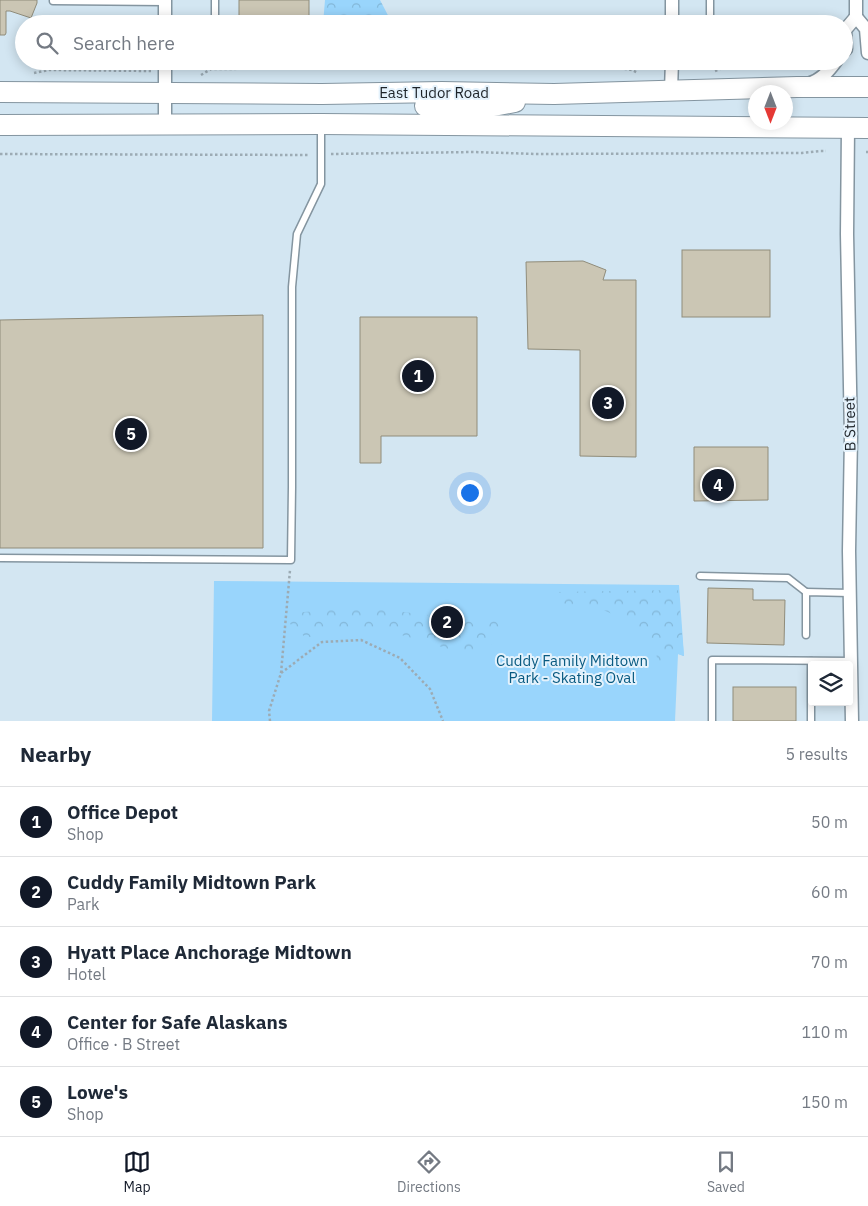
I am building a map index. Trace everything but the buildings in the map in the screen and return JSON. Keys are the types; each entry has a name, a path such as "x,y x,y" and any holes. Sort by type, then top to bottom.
{"main road":[{"name":"East Tudor Road","path":"0,92 322,94 442,92 554,94 671,82 797,87 868,87"},
{"path":"322,124 337,105 488,107 554,94"},
{"path":"0,125 322,124 858,128"}],"street":[{"path":"672,0 672,15"},
{"path":"853,22 856,18 856,0"},
{"path":"165,1 165,15"},
{"path":"856,18 866,29 868,53"},
{"path":"165,70 165,125"},
{"path":"671,82 672,70"},
{"path":"797,87 814,82 830,70"},
{"name":"B Street","path":"851,661 849,552 851,436 847,234 858,128"},
{"name":"B Street","path":"852,706 852,721"}],"lane":[{"path":"215,0 215,15"},
{"path":"710,0 710,15"},
{"path":"53,1 165,1"},
{"path":"0,558 290,560 292,287 297,234 321,184 322,124"},
{"path":"700,576 788,578 806,592 850,594"},
{"path":"806,592 806,635"},
{"path":"712,721 712,660 811,661"},
{"path":"811,706 811,721"}],"path":[{"path":"27,74 49,70 145,70"},
{"path":"198,77 209,70"},
{"path":"632,70 645,76 671,82"},
{"path":"711,73 718,70"},
{"path":"0,154 295,156 473,152 537,154 792,154 826,151"},
{"path":"270,721 269,711 281,673 290,560"},
{"path":"281,673 322,642 361,640 400,658 430,689 444,721"}],"green space":[{"path":"325,0 380,0 388,15 324,15"},
{"name":"Cuddy Family Midtown Park - Skating Oval","path":"214,581 679,585 684,656 678,654 675,721 212,721"},
{"path":"678,590 684,656 678,654 660,673 656,653 636,625 599,608 560,603 556,592"},
{"path":"364,607 468,620 509,619 494,643 469,655 381,629 342,628 306,638 288,622 292,613"}],"place":[{"name":"Office Depot","path":"418,376"},
{"name":"Hyatt Place Anchorage Midtown","path":"608,403"},
{"name":"Lowe's","path":"131,434"},
{"name":"Center for Safe Alaskans","path":"718,485"},
{"name":"Cuddy Family Midtown Park","path":"447,622"}]}
